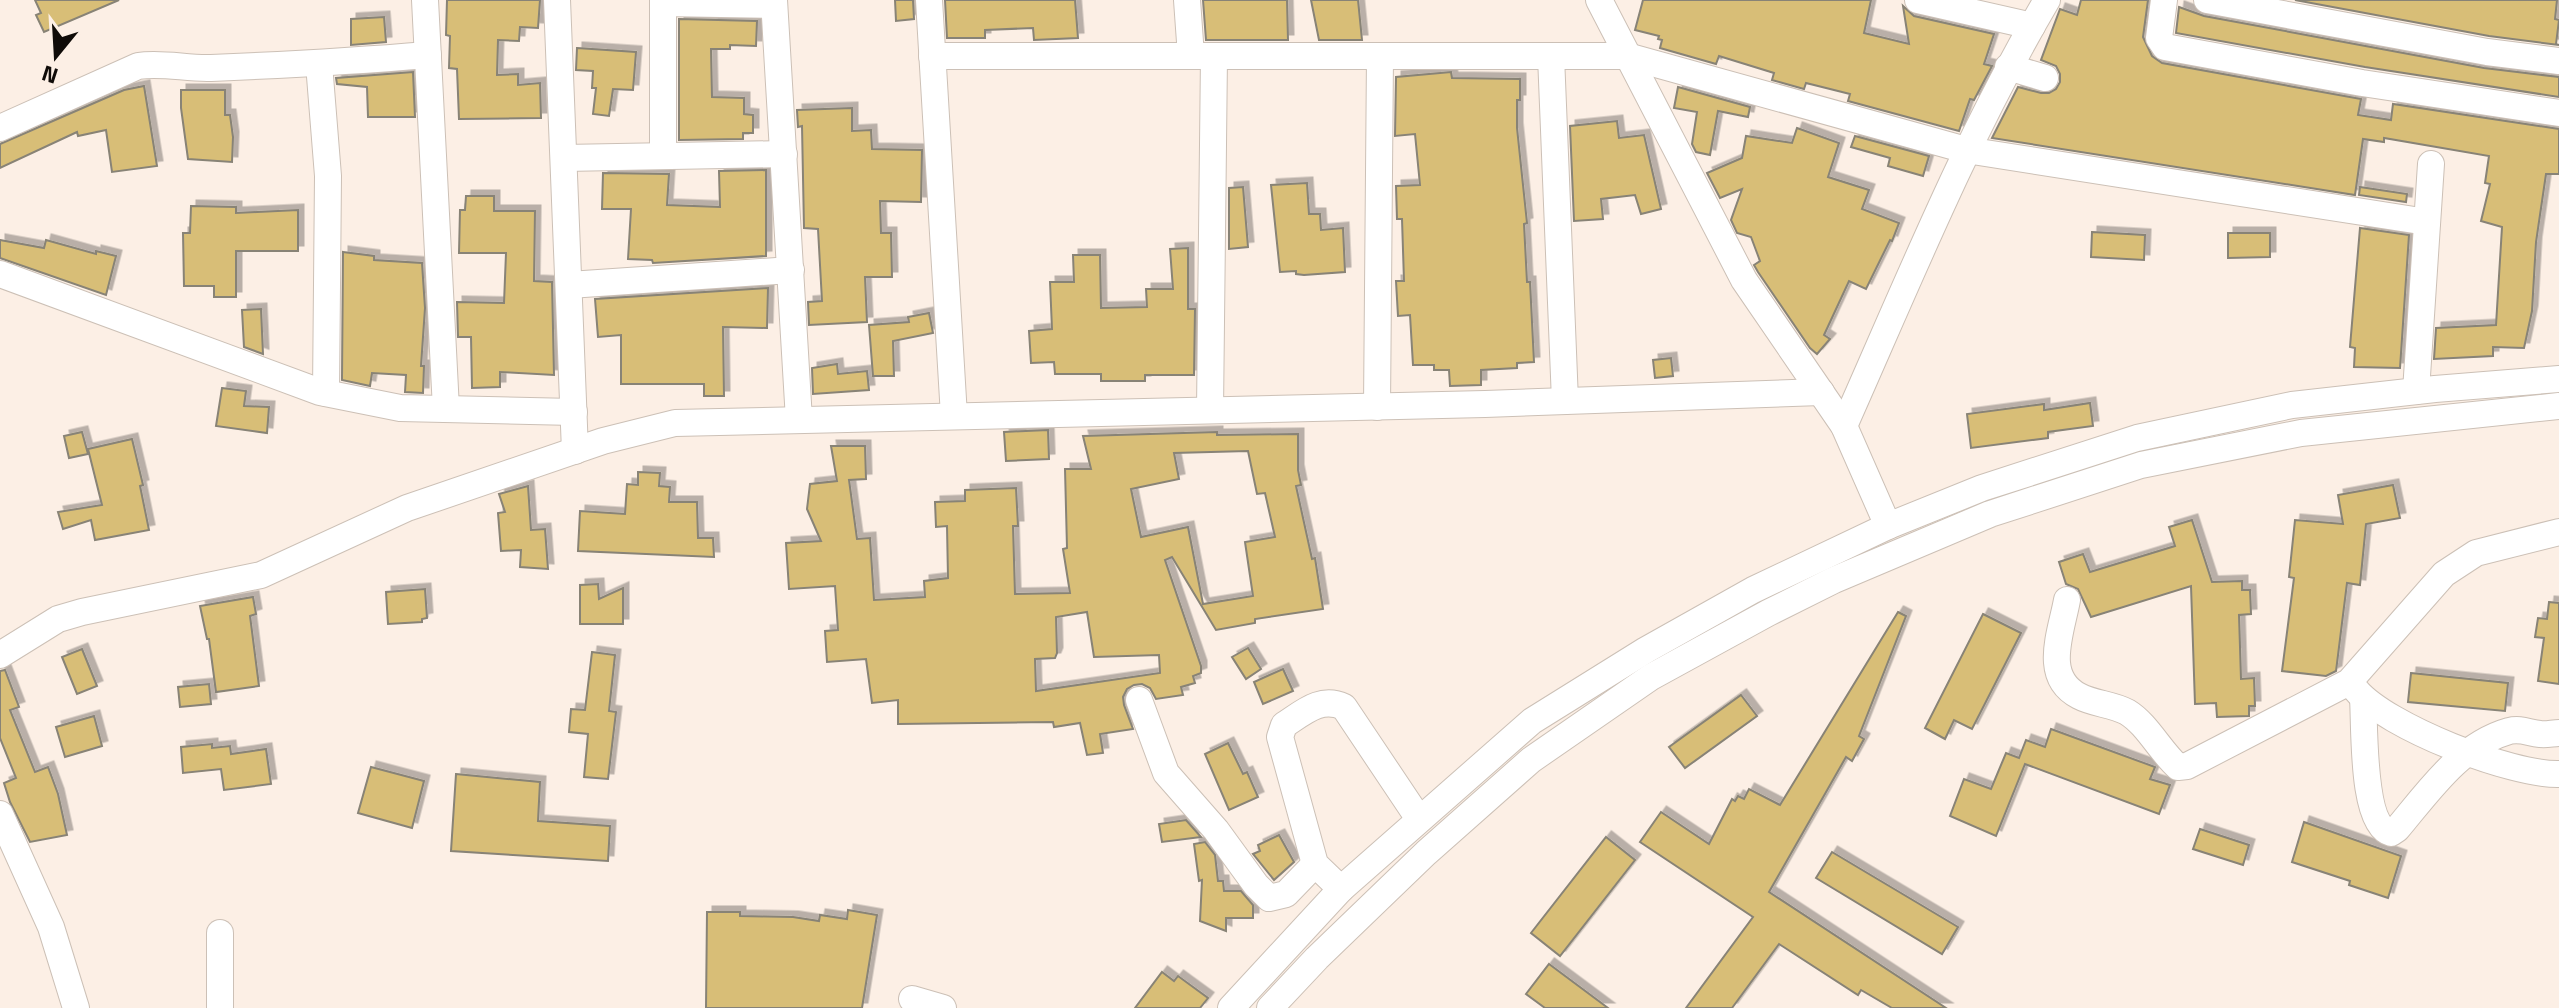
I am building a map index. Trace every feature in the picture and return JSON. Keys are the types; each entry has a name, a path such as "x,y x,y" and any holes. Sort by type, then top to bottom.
{"street":[{"path":"425,0 446,409"},
{"path":"557,0 575,451"},
{"path":"929,0 954,416"},
{"path":"1187,0 1202,56 1210,410"},
{"path":"1599,0 1744,280 1844,426 1888,526"},
{"path":"1918,0 2032,26"},
{"path":"1844,426 1966,150 2008,67 2047,0"},
{"path":"2164,0 2159,38 2165,47 2362,83 2559,113"},
{"path":"2207,0 2487,52 2559,61"},
{"path":"663,156 663,2 774,2 799,420"},
{"path":"0,128 138,66 159,64 200,68 319,64 428,55"},
{"path":"932,56 1627,56 1966,150 2427,222"},
{"path":"1377,407 1380,56"},
{"path":"1551,56 1565,401"},
{"path":"319,64 328,176 326,393"},
{"path":"2008,67 2045,78"},
{"path":"564,158 784,154"},
{"path":"2416,391 2431,164"},
{"path":"569,285 791,270"},
{"path":"0,274 326,393 400,408 574,412"},
{"path":"1231,1008 1341,889 1532,721 1646,650 1753,590 1888,526 1982,488 2137,438 2292,405 2559,379"},
{"path":"0,655 58,619 261,575 407,508 635,431 675,423 1377,407 1821,392"},
{"path":"1270,1008 1415,863 1531,760 1651,677 1834,580 1990,514 2141,465 2301,433 2559,406"},
{"path":"2067,600 2056,662 2064,684 2079,696 2125,711 2136,719 2178,767 2187,766 2356,690 2444,574 2476,553 2559,532"},
{"path":"2356,690 2370,803 2383,831 2391,833 2439,778 2468,751 2510,731 2522,730 2542,735 2559,733"},
{"path":"2356,690 2375,708 2432,738 2526,772 2559,774"},
{"path":"1139,700 1166,773 1269,898 1286,894 1315,864"},
{"path":"1341,889 1315,864 1280,737 1284,725 1319,703 1333,702 1344,707 1419,819"},
{"path":"0,814 51,927 76,1008"},
{"path":"220,933 220,1008"},
{"path":"912,999 943,1008"}],"building":[{"path":"35,0 119,0 44,32 36,15 41,13"},
{"path":"447,0 540,0 538,28 520,27 519,41 498,40 497,75 518,74 518,85 540,83 541,118 459,119 457,69 449,68"},
{"path":"895,0 913,0 914,19 896,21"},
{"path":"945,0 1075,0 1078,38 1034,40 1033,28 985,30 985,38 947,38"},
{"path":"1203,0 1287,0 1288,40 1206,40"},
{"path":"1311,0 1358,0 1362,40 1319,40"},
{"path":"1643,0 1871,0 1864,33 1909,44 1903,6 1914,16 1994,34 1984,64 1992,66 1974,100 1970,99 1959,131 1848,101 1850,94 1806,83 1804,89 1772,80 1774,73 1719,56 1716,64 1660,48 1662,40 1658,39 1659,36 1635,30"},
{"path":"2081,0 2148,0 2143,37 2152,56 2162,63 2361,99 2358,115 2391,120 2393,104 2559,129 2559,174 2546,174 2536,242 2532,311 2524,348 2493,347 2493,356 2434,359 2436,328 2496,325 2502,227 2481,221 2490,184 2485,183 2489,156 2384,138 2384,142 2363,139 2355,195 1992,138 2018,87 2041,93 2056,89 2060,74 2056,66 2041,60 2060,9 2077,15"},
{"path":"2295,0 2557,0 2555,19 2559,20 2556,44 2559,45 2489,36"},
{"path":"2179,7 2204,16 2484,68 2559,77 2559,97 2176,33"},
{"path":"384,17 386,42 351,45 351,19"},
{"path":"679,19 757,21 756,46 730,45 730,49 711,49 712,97 744,98 744,114 753,115 753,133 743,133 743,139 679,140"},
{"path":"577,48 636,52 633,90 613,89 609,116 593,114 596,88 592,88 593,71 576,70"},
{"path":"413,72 415,117 368,117 367,87 337,84 336,78"},
{"path":"1451,72 1452,78 1520,79 1517,128 1527,223 1524,224 1534,362 1517,363 1517,368 1481,370 1481,385 1450,386 1449,370 1434,370 1434,365 1413,365 1410,315 1398,316 1396,281 1404,281 1402,219 1397,219 1396,186 1420,185 1415,134 1395,136 1396,77"},
{"path":"144,86 157,166 112,172 106,130 78,136 77,132 0,168 0,144 124,90"},
{"path":"1678,87 1750,107 1748,117 1718,111 1710,155 1696,152 1692,144 1697,112 1674,108"},
{"path":"181,90 225,90 225,115 230,115 233,137 232,162 188,159"},
{"path":"852,108 852,131 871,130 872,149 922,150 921,202 880,201 881,233 891,233 892,277 865,277 867,322 809,325 808,302 822,301 818,229 804,228 802,126 798,127 797,110"},
{"path":"1617,121 1619,138 1644,135 1661,209 1641,214 1635,195 1601,199 1603,219 1574,221 1570,126"},
{"path":"1797,128 1839,143 1828,177 1869,190 1862,209 1899,223 1866,289 1849,281 1824,335 1830,339 1817,354 1754,265 1760,261 1751,237 1737,233 1731,220 1742,189 1720,198 1707,173 1742,158 1746,136 1792,143"},
{"path":"1855,136 1929,156 1923,176 1888,166 1890,158 1851,147"},
{"path":"766,170 766,256 653,263 652,260 628,259 631,209 602,209 603,173 669,174 667,205 720,207 719,171"},
{"path":"1307,183 1309,214 1320,214 1321,230 1343,228 1345,272 1304,275 1296,274 1296,271 1280,272 1271,185"},
{"path":"1243,187 1248,247 1229,249 1229,188"},
{"path":"2360,187 2407,194 2406,202 2359,195"},
{"path":"466,196 494,196 494,211 535,211 534,281 552,282 554,375 500,372 500,387 472,388 471,337 458,337 457,302 504,303 506,253 459,253 460,210 465,210"},
{"path":"191,206 236,207 236,213 298,210 298,251 236,251 236,297 214,297 214,286 184,286 183,233 190,233"},
{"path":"2360,228 2409,235 2400,368 2354,367 2355,348 2350,347"},
{"path":"2092,232 2145,235 2144,260 2091,257"},
{"path":"2228,233 2270,233 2270,257 2228,258"},
{"path":"0,240 44,248 46,240 96,254 96,251 116,256 106,295 0,258"},
{"path":"1188,248 1188,309 1195,309 1194,375 1145,375 1145,381 1101,381 1101,374 1055,374 1054,362 1031,363 1029,331 1052,329 1050,282 1074,282 1073,255 1100,255 1101,308 1147,307 1146,289 1173,289 1170,249"},
{"path":"343,252 374,256 374,260 422,263 425,308 421,366 424,366 423,393 405,392 406,375 372,373 370,386 342,380"},
{"path":"768,288 767,328 723,327 724,396 704,396 704,384 621,384 621,335 598,337 595,299"},
{"path":"261,309 263,354 244,347 242,310"},
{"path":"929,313 933,333 893,341 894,376 873,376 869,325 909,322 908,317"},
{"path":"1671,358 1673,376 1655,378 1653,360"},
{"path":"837,364 838,374 867,371 869,390 813,394 812,368"},
{"path":"222,388 246,391 244,406 269,407 267,433 216,426"},
{"path":"2090,403 2093,426 2048,432 2048,438 1971,448 1967,414 2044,404 2044,410"},
{"path":"1048,430 1049,459 1006,461 1004,432"},
{"path":"82,432 88,454 69,458 64,436"},
{"path":"1217,432 1217,435 1298,434 1301,485 1296,486 1312,559 1315,558 1323,609 1255,619 1255,623 1216,630 1172,557 1165,560 1201,673 1193,676 1195,683 1181,687 1183,695 1156,699 1150,688 1142,684 1127,689 1123,697 1124,705 1133,729 1100,734 1103,753 1087,755 1080,723 1054,727 1053,722 898,724 898,700 872,703 866,659 827,662 825,631 838,630 835,586 789,589 786,543 821,541 807,509 810,484 837,481 831,446 865,446 866,479 849,480 857,539 870,538 874,600 925,597 924,581 948,578 947,526 936,527 935,502 965,501 965,490 1016,488 1018,526 1013,526 1015,594 1070,593 1063,549 1067,548 1065,469 1091,469 1083,436","holes":["1248,451 1257,494 1265,493 1275,537 1245,542 1253,596 1203,604 1188,527 1141,537 1131,489 1179,479 1174,453","1087,612 1094,657 1159,655 1160,673 1036,691 1035,659 1055,658 1057,653 1056,617"]},
{"path":"132,439 149,530 95,540 91,520 63,529 58,512 102,505 88,449"},
{"path":"638,472 660,473 659,486 670,487 669,502 697,502 698,538 713,538 714,557 578,551 580,511 625,514 627,484 638,485"},
{"path":"2393,485 2400,518 2366,524 2360,585 2347,583 2336,671 2326,676 2282,671 2294,578 2289,577 2295,520 2343,524 2338,495"},
{"path":"528,486 531,530 545,529 548,569 520,567 521,550 501,551 498,513 505,512 499,494"},
{"path":"2192,520 2212,582 2242,581 2242,590 2250,590 2251,614 2239,615 2241,679 2254,678 2255,706 2249,706 2249,716 2217,717 2216,703 2195,704 2191,586 2091,617 2078,589 2066,584 2059,562 2083,554 2090,572 2175,546 2169,527"},
{"path":"598,584 599,599 623,588 623,624 580,624 580,585"},
{"path":"425,589 427,618 422,622 388,624 386,592"},
{"path":"253,597 256,614 250,616 259,686 216,692 209,639 200,606"},
{"path":"2549,602 2559,603 2559,684 2538,681 2544,638 2535,637 2538,618 2547,619"},
{"path":"1898,612 1906,616 1859,736 1864,739 1852,761 1846,757 1769,892 1946,1008 1892,1008 1861,990 1858,995 1779,944 1732,1008 1686,1008 1753,917 1640,842 1661,812 1709,844 1732,799 1735,801 1738,796 1744,799 1749,789 1780,805"},
{"path":"1983,614 2021,633 1972,729 1954,720 1945,739 1925,728"},
{"path":"1248,648 1261,669 1246,679 1232,657"},
{"path":"82,649 97,686 77,694 62,657"},
{"path":"592,652 615,655 609,711 616,712 608,779 584,777 588,734 569,732 571,709 585,710"},
{"path":"1283,669 1293,691 1263,704 1254,682"},
{"path":"5,670 19,707 10,710 35,772 48,767 67,835 30,842 10,802 4,783 16,778 0,738 0,671"},
{"path":"2411,673 2508,683 2505,711 2408,702"},
{"path":"209,684 211,704 180,707 178,687"},
{"path":"1741,695 1757,716 1685,768 1669,747"},
{"path":"94,716 102,746 65,757 56,727"},
{"path":"2051,729 2155,767 2150,779 2170,785 2159,814 2025,764 1996,836 1950,816 1964,779 1991,789 2006,753 2019,758 2026,740 2045,747"},
{"path":"1228,743 1243,774 1247,772 1258,797 1229,810 1205,754"},
{"path":"212,744 212,748 230,746 231,754 266,749 271,784 224,790 221,769 183,773 181,747"},
{"path":"371,767 424,781 412,828 358,813"},
{"path":"456,774 540,782 538,821 610,826 608,861 451,851"},
{"path":"1186,820 1201,837 1162,842 1159,824"},
{"path":"2304,822 2401,856 2388,898 2349,885 2350,881 2292,862"},
{"path":"2200,829 2249,845 2243,865 2193,849"},
{"path":"1279,835 1294,862 1274,880 1253,854 1260,851 1258,845"},
{"path":"1606,837 1635,860 1560,956 1531,933"},
{"path":"1205,842 1215,855 1218,881 1223,881 1224,891 1241,891 1253,905 1253,918 1226,918 1226,931 1200,921 1202,880 1199,881 1194,844"},
{"path":"1832,852 1958,927 1942,954 1816,878"},
{"path":"848,910 877,915 862,1008 706,1008 707,912 740,912 740,916 819,921 820,915 847,919"},
{"path":"1549,964 1608,1008 1545,1008 1526,994"},
{"path":"1162,972 1174,981 1178,976 1208,998 1200,1008 1135,1008"}]}
